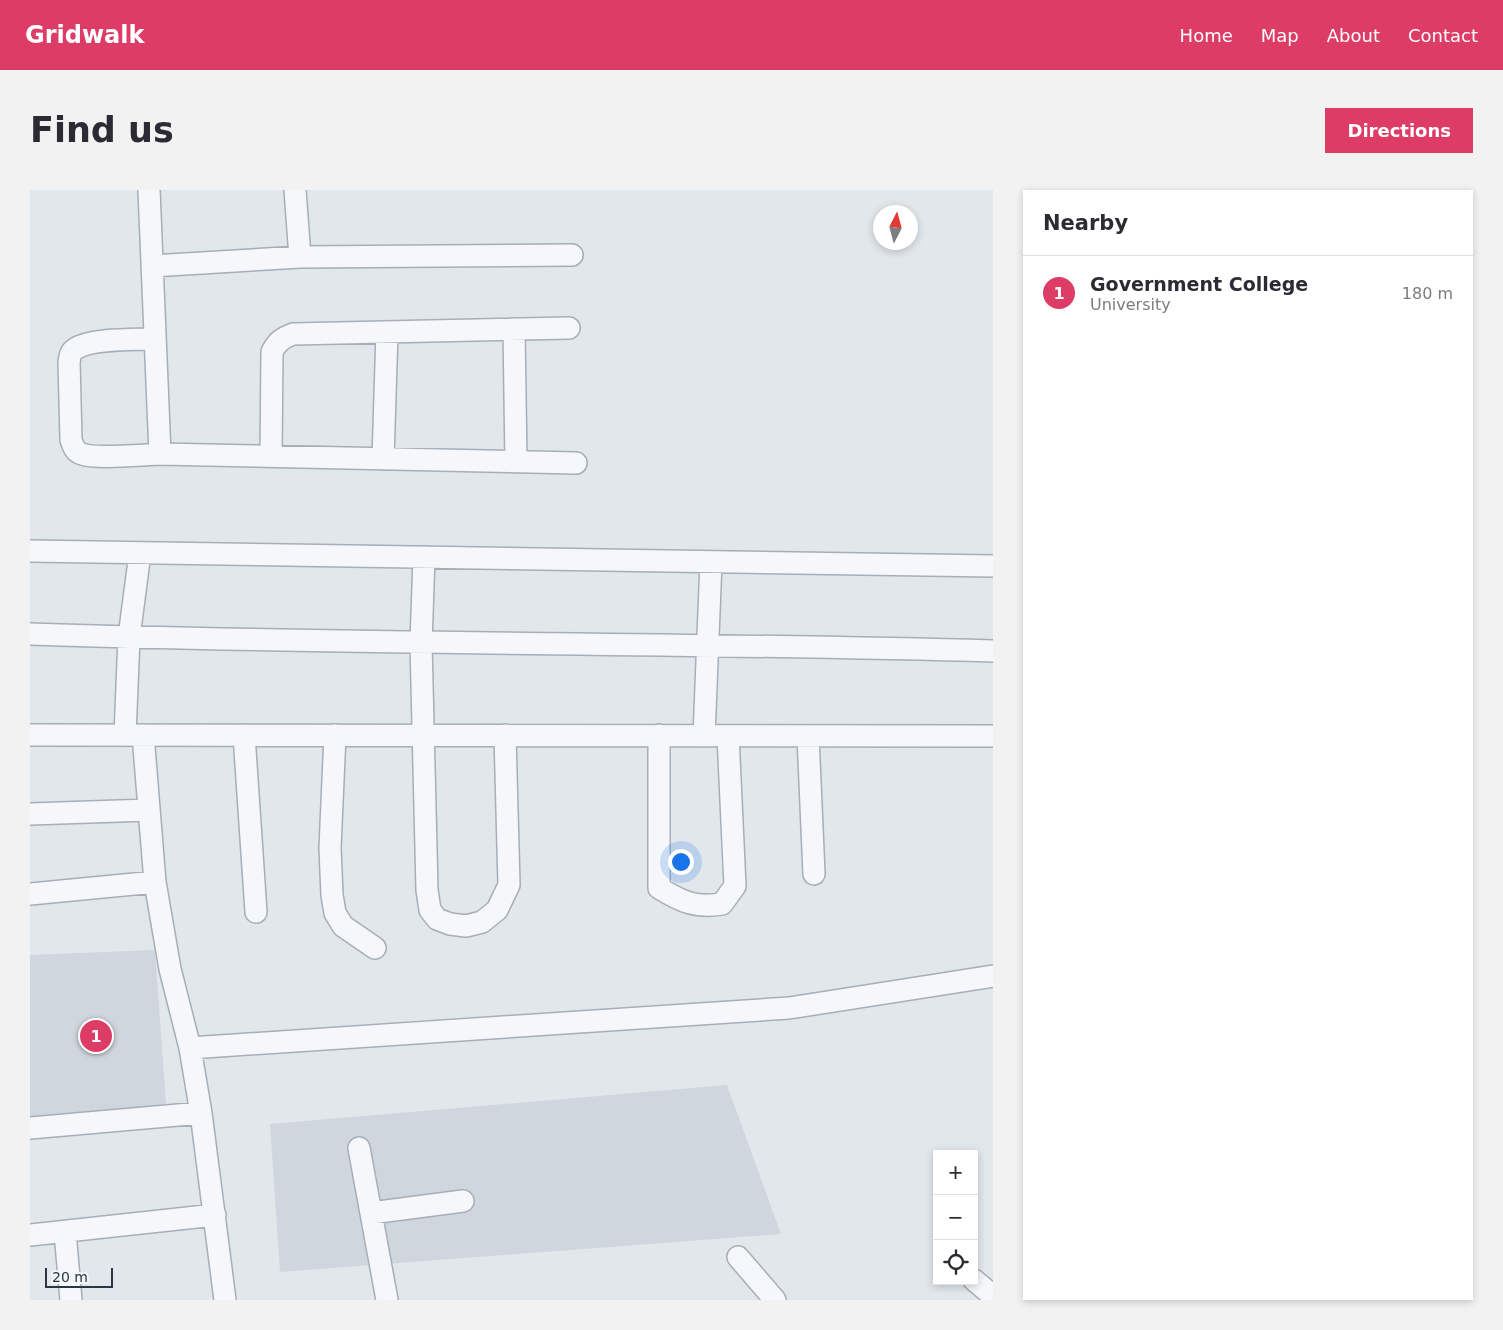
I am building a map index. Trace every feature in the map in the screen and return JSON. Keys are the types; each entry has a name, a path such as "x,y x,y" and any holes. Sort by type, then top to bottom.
{"street":[{"path":"149,190 160,454"},
{"path":"295,190 300,256"},
{"path":"152,266 300,256 572,255"},
{"path":"271,456 272,352 277,342 293,334 569,328"},
{"path":"514,329 516,462"},
{"path":"384,459 387,332"},
{"path":"155,339 93,342 76,348 70,354 71,440 72,446 77,452 84,455 160,454 576,463"},
{"path":"30,551 993,566"},
{"path":"140,553 129,637 134,735 149,810 155,882 170,969 190,1048 201,1113 225,1300"},
{"path":"424,557 421,643 427,890 430,910 437,919 450,924 466,926 482,922 497,910 509,886 505,735"},
{"path":"704,736 711,562"},
{"path":"30,634 421,643 805,646 993,651"},
{"path":"30,735 993,736"},
{"path":"244,735 256,912"},
{"path":"335,735 330,848 332,895 335,913 344,926 375,948"},
{"path":"659,736 659,888 678,900 691,905 708,906 722,904 735,886 728,736"},
{"path":"808,736 814,874"},
{"path":"30,814 149,810"},
{"path":"30,894 155,882"},
{"path":"190,1048 790,1008 993,976"},
{"path":"30,1128 201,1113"},
{"path":"360,1148 387,1300"},
{"path":"371,1213 463,1201"},
{"path":"30,1235 214,1215"},
{"path":"64,1232 71,1300"},
{"path":"738,1257 775,1300"},
{"path":"978,1283 993,1296"}],"shaded area":[{"path":"155,950 167,1117 30,1126 30,955"},
{"path":"727,1085 781,1234 280,1272 270,1124"}],"place":[{"name":"Government College","path":"96,1036"}]}
